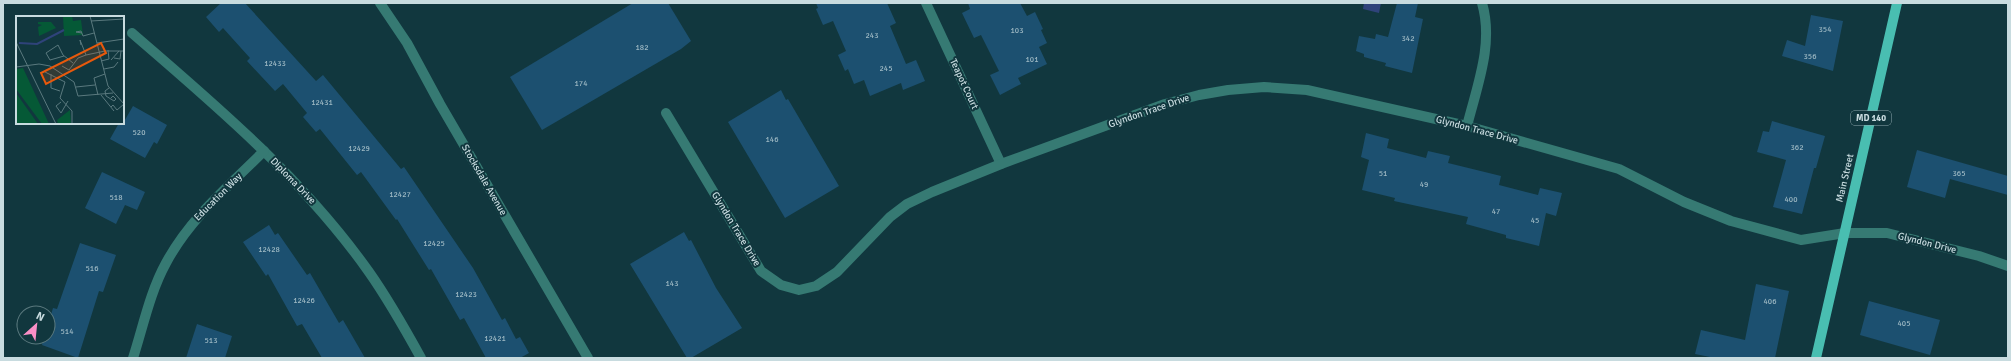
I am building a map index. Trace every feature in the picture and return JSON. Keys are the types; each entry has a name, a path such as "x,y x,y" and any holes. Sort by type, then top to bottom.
{"main road":[{"name":"Main Street","path":"1816,358 1897,3"}],"street":[{"name":"Stocksdale Avenue","path":"380,3 407,43 440,104 588,358"},
{"name":"Teapot Court","path":"926,3 1001,164"},
{"path":"1467,126 1486,52 1487,31 1482,3"},
{"name":"Diploma Drive","path":"132,33 226,113 318,207 369,272 421,358"},
{"name":"Glyndon Trace Drive","path":"666,113 761,271 781,285 799,290 816,286 837,272 890,217 907,204 1001,164 1166,104 1199,95 1228,90 1264,87 1307,90 1467,126 1619,169 1684,202 1731,221 1801,240 1845,233"},
{"name":"Education Way","path":"133,358 163,270 180,240 199,215 264,151"},
{"name":"Glyndon Drive","path":"1845,233 1887,233 2008,266"}],"water":[{"path":"1364,3 1381,3 1379,13 1363,9"}],"building":[{"path":"221,3 245,3 316,81 323,75 401,169 404,167 473,268 502,320 505,318 516,339 520,337 529,353 520,358 486,358 464,318 460,320 431,269 429,270 397,219 396,220 361,172 357,175 320,129 316,132 303,117 307,113 283,84 275,91 247,61 250,58 223,28 219,32 206,17"},
{"path":"633,3 668,3 691,41 681,49 542,130 510,77"},
{"path":"816,3 887,3 896,23 890,26 906,64 916,60 925,81 903,90 901,83 870,96 864,80 854,84 848,69 845,71 838,55 846,51 833,21 823,25 816,9 818,8"},
{"path":"968,3 1020,3 1027,16 1035,12 1043,29 1041,30 1047,43 1039,47 1047,64 1018,78 1021,84 1000,95 990,75 999,71 981,35 974,38 962,13 970,9"},
{"path":"1397,3 1418,3 1415,17 1423,19 1412,73 1385,66 1386,63 1364,57 1364,54 1356,51 1359,36 1375,39 1376,34 1388,37"},
{"path":"1811,15 1843,21 1833,71 1782,56 1787,40 1805,46"},
{"path":"781,90 786,100 788,99 839,186 785,218 728,122"},
{"path":"133,106 167,125 157,144 154,142 145,158 110,139 118,124 122,125 124,124"},
{"path":"1772,121 1825,136 1816,168 1814,168 1802,214 1773,207 1786,160 1757,152 1763,131 1769,132"},
{"path":"1366,133 1389,139 1387,148 1426,158 1428,151 1450,156 1448,163 1501,176 1499,185 1538,195 1540,188 1562,193 1556,216 1546,213 1539,246 1506,238 1506,235 1466,224 1468,217 1394,201 1395,198 1362,190 1369,160 1361,157"},
{"path":"1917,150 2008,176 2008,195 1950,179 1945,198 1907,187"},
{"path":"102,172 145,192 137,210 125,205 116,224 85,208"},
{"path":"269,225 275,235 278,233 307,275 310,273 339,323 343,320 365,358 322,358 302,324 297,326 268,274 266,276 243,242"},
{"path":"684,232 689,241 691,240 716,288 742,328 691,358 687,358 630,264"},
{"path":"80,243 116,255 103,292 99,291 78,358 42,345 56,345 57,309"},
{"path":"1756,284 1789,291 1775,358 1715,358 1695,354 1701,330 1745,340"},
{"path":"1869,301 1940,320 1930,355 1860,335"},
{"path":"197,324 232,336 225,358 186,358"}]}
